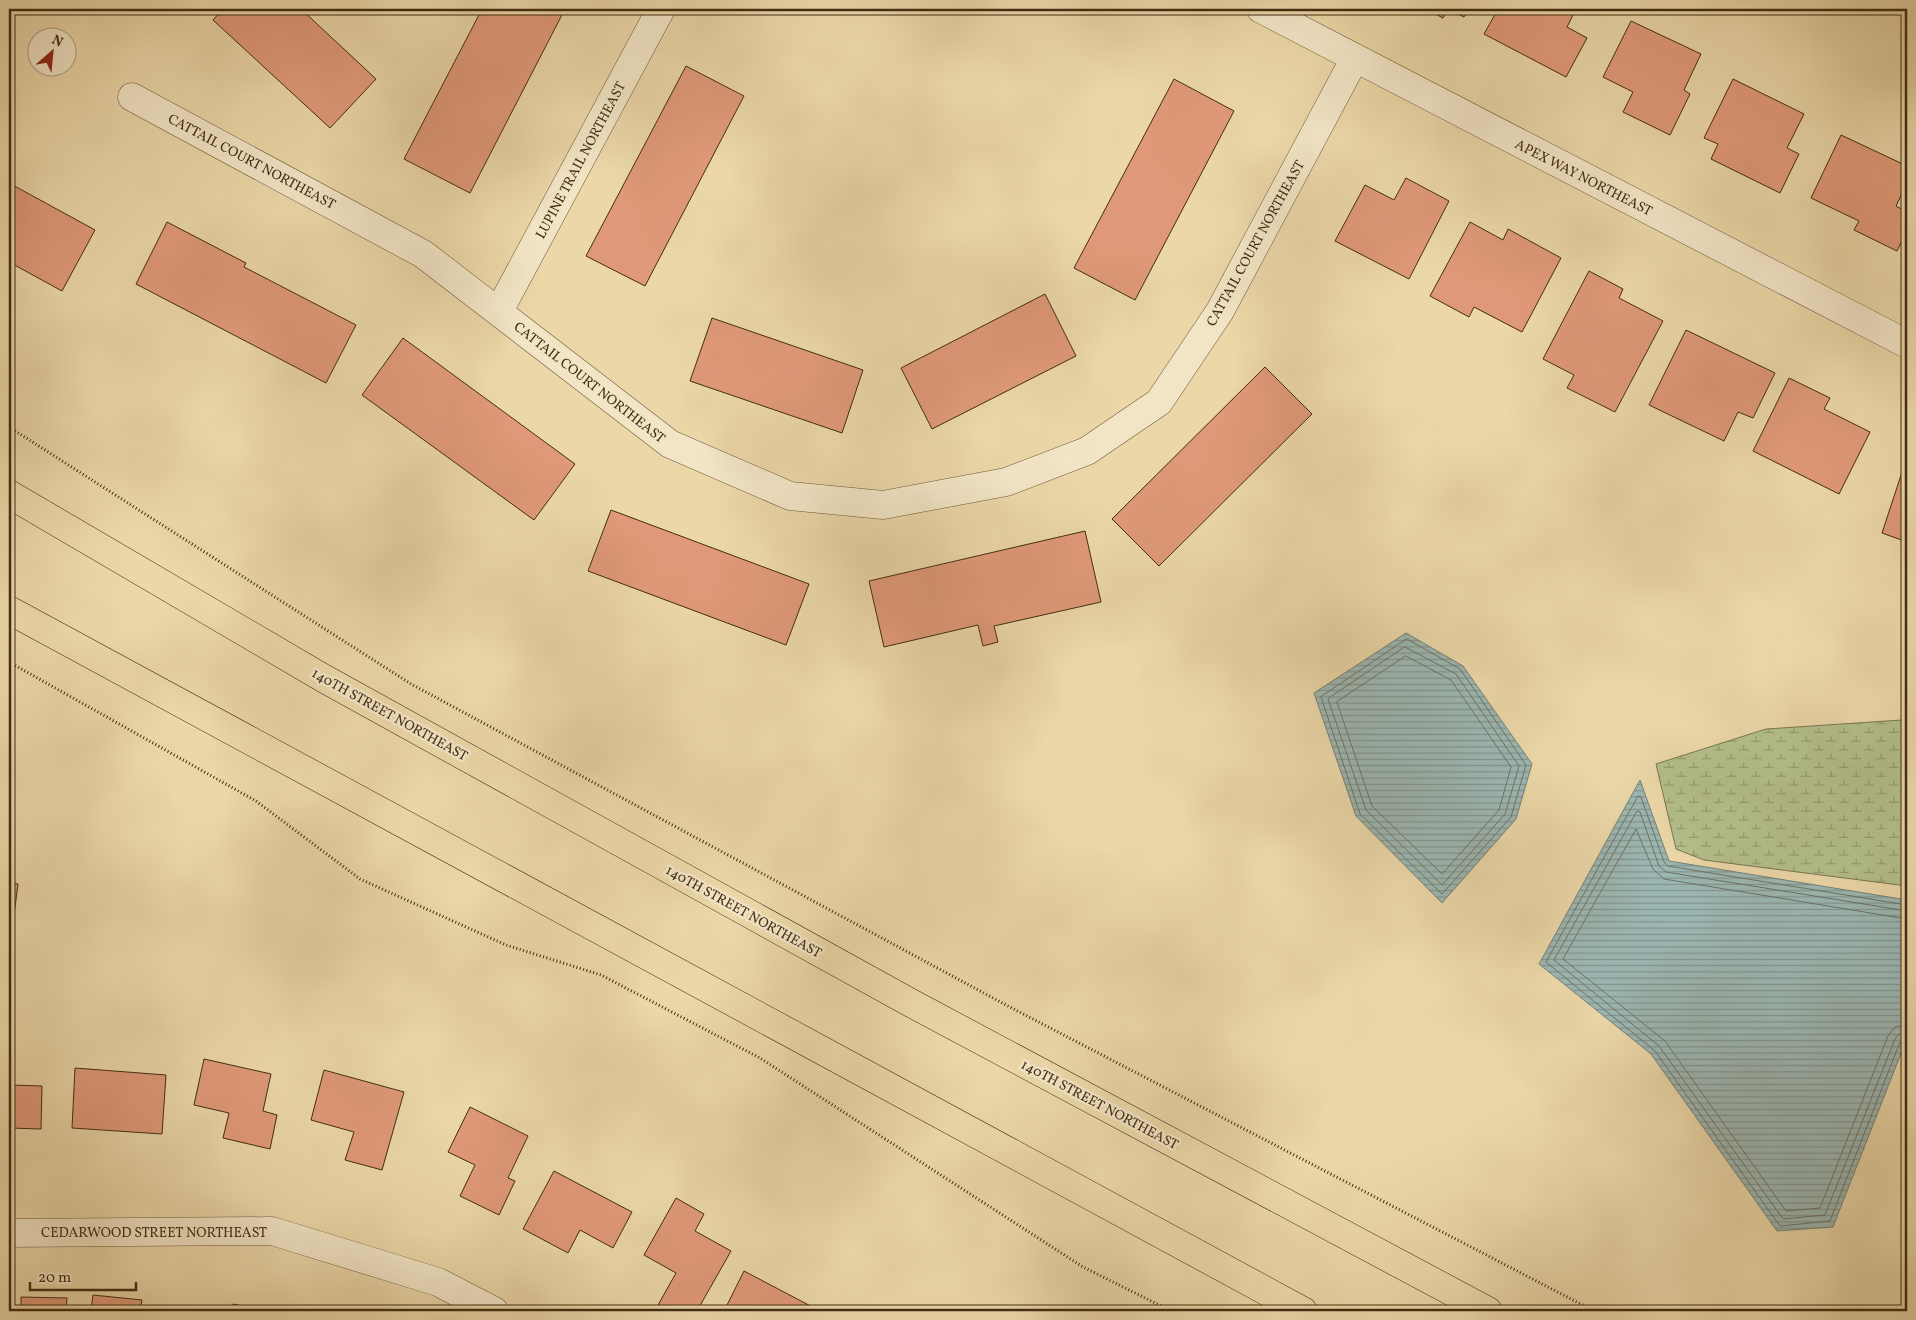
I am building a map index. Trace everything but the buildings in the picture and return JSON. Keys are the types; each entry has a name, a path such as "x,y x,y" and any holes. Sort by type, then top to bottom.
{"highway":[{"name":"140TH STREET NORTHEAST","path":"9,494 323,678 911,1003 1488,1311"},
{"path":"9,610 1303,1311"}],"street":[{"name":"LUPINE TRAIL NORTHEAST","path":"499,311 661,9"},
{"name":"APEX WAY NORTHEAST","path":"1261,9 1907,344"},
{"name":"CATTAIL COURT NORTHEAST","path":"132,97 423,254 670,444 790,496 883,505 1006,482 1087,451 1159,402 1220,311 1355,58"},
{"name":"CEDARWOOD STREET NORTHEAST","path":"9,1233 272,1231 438,1282 494,1311"}],"path":[{"path":"9,427 411,684 1006,1005 1594,1311"},
{"path":"9,662 256,801 360,879 506,946 602,975 760,1058 1083,1267 1171,1311"}],"green space":[{"path":"1902,720 1907,724 1907,886 1704,860 1676,849 1656,764 1766,729"}],"water":[{"path":"1406,633 1463,666 1532,764 1516,819 1442,903 1356,816 1314,693"},
{"path":"1640,780 1669,861 1907,900 1907,1038 1833,1227 1777,1231 1651,1054 1539,964"}]}
